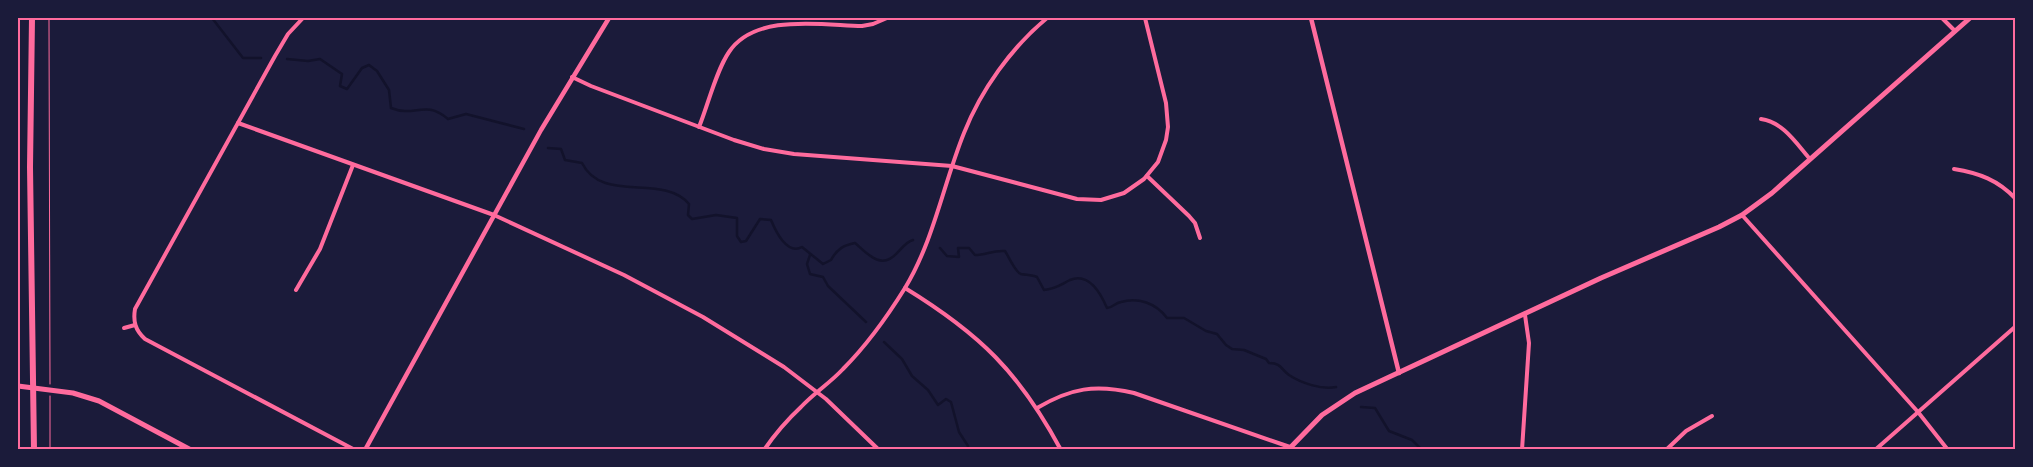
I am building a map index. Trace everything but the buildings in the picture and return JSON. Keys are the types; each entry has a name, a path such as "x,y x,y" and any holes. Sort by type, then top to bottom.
{"highway":[{"path":"32,18 30,167 34,450"}],"main road":[{"path":"1291,449 1322,415 1339,402 1601,278 1710,231 1742,215 1772,193 1970,18"},
{"path":"18,386 63,392 99,401 190,450"}],"street":[{"path":"303,18 281,45 135,309 135,325 145,339 355,450"},
{"path":"365,450 572,77 609,18"},
{"path":"699,127 725,60 736,44 752,32 774,25 862,26 887,18"},
{"path":"764,450 788,419 842,370 880,326 905,288 926,245 952,166 972,115 995,76 1016,49 1047,18"},
{"path":"572,77 745,144 794,154 952,166 1077,199 1089,200 1112,197 1124,193 1147,176 1163,152 1168,127 1166,103 1145,18"},
{"path":"1311,18 1399,373"},
{"path":"1942,18 1955,31"},
{"path":"1761,119 1782,127 1810,159"},
{"path":"238,123 494,216 624,275 703,317 762,352 818,392 862,432 878,450"},
{"path":"296,290 320,249 353,164"},
{"path":"1954,169 1986,176 1998,183 2016,199"},
{"path":"1147,176 1195,223 1200,238"},
{"path":"1742,215 1918,412 1948,450"},
{"path":"905,288 956,320 1004,365 1037,408 1061,450"},
{"path":"1522,450 1529,343 1525,315"},
{"path":"124,328 135,325"},
{"path":"1875,450 2016,326"},
{"path":"1037,408 1056,397 1076,390 1093,388 1119,390 1142,396 1291,449"},
{"path":"1666,450 1686,432 1712,416"}],"path":[{"path":"49,18 50,450"}],"waterway":[{"path":"212,18 243,58 261,58"},
{"path":"287,59 308,61 320,59 342,74 340,86 347,89 362,68 369,65 377,71 389,90 391,108 400,111 426,109 440,113 448,119 466,114 524,129"},
{"path":"548,148 561,149 565,160 582,163 591,175 604,182 618,186 664,190 678,195 689,204 688,215 692,219 716,215 737,218 737,236 741,242 746,241 760,219 771,220 779,236 787,245 797,249 802,247 823,264 831,260 841,248 847,245 855,243 874,258 885,260 891,258 913,240"},
{"path":"940,248 947,256 959,257 958,248 969,248 975,255 1005,251 1019,273 1037,277 1044,290 1054,288 1077,278 1083,279 1098,291 1107,308 1127,301 1146,302 1158,308 1167,318 1184,318 1206,331 1217,334 1232,349 1244,350 1266,359 1269,363 1278,365 1299,381 1318,387 1336,387"},
{"path":"810,255 807,264 810,274 823,277 828,286 866,322"},
{"path":"884,342 902,359 912,376 928,390 938,405 946,399 951,402 959,432 968,446 968,450"},
{"path":"1361,407 1375,408 1389,431 1412,440 1422,450"}]}
